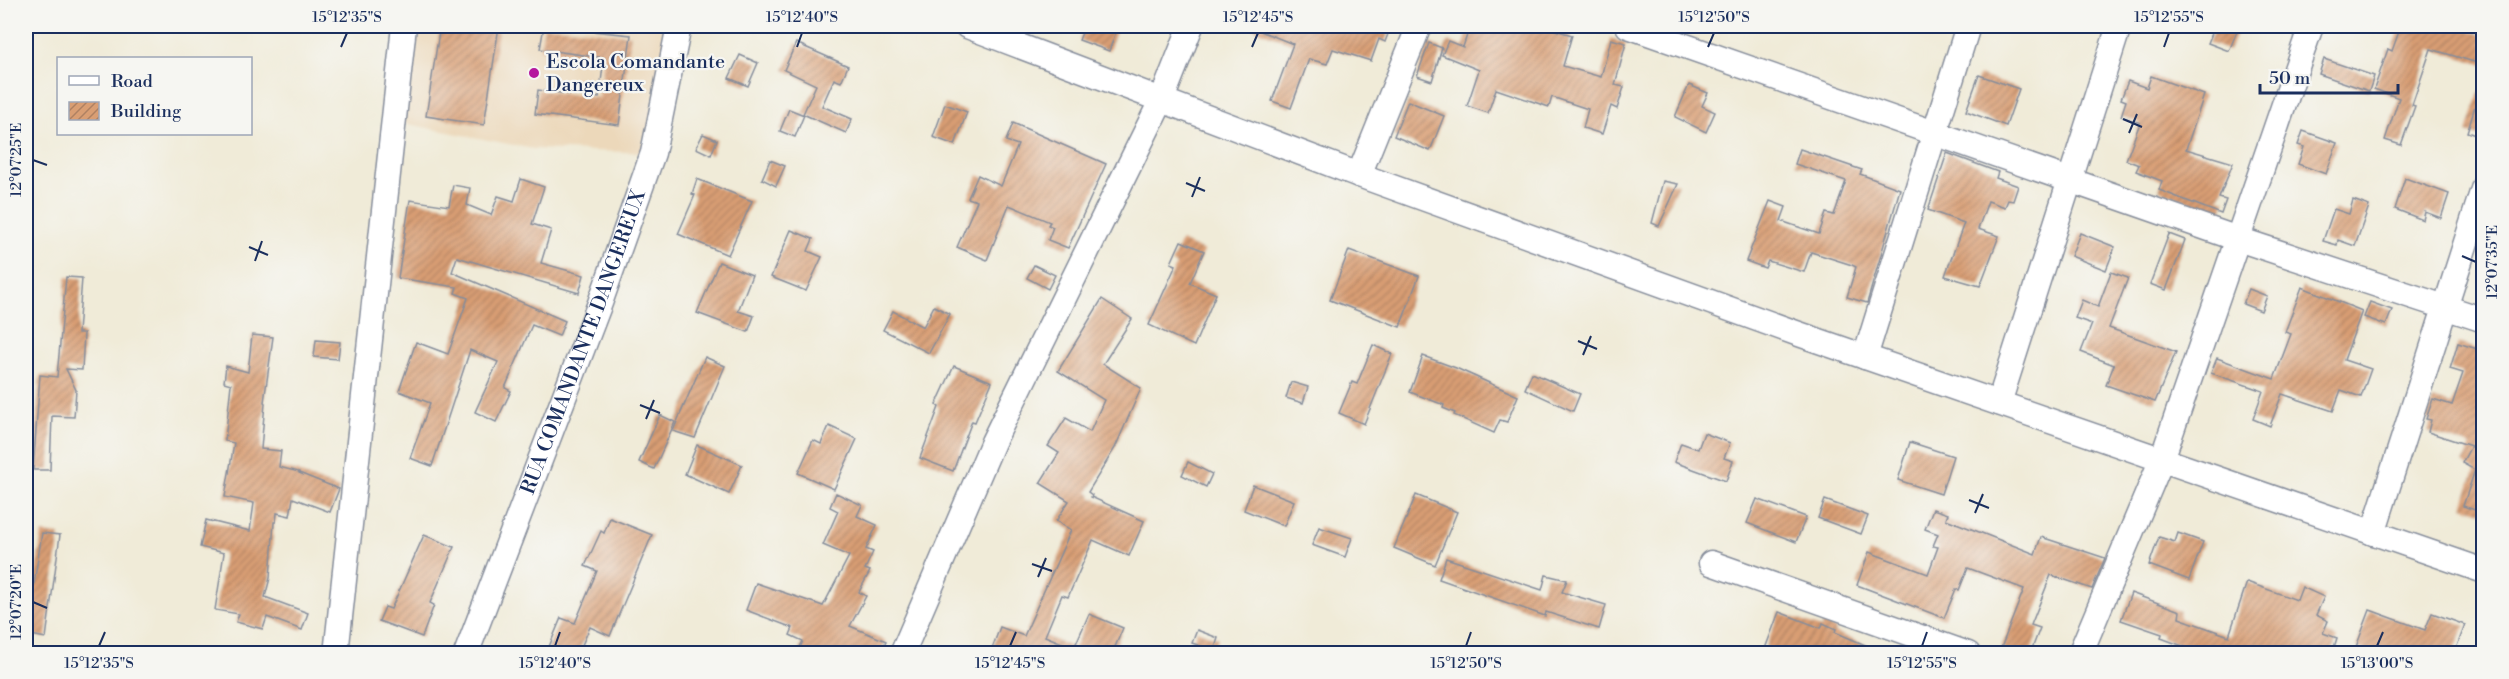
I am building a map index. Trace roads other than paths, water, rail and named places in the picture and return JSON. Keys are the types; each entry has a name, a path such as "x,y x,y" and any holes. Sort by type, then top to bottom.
{"street":[{"path":"336,654 404,26"},
{"name":"RUA COMANDANTE DANGEREUX","path":"466,654 600,303 649,164 679,26"},
{"path":"967,26 1359,175 1865,357 2484,571"},
{"path":"902,654 993,442 1162,99 1191,26"},
{"path":"1359,175 1419,26"},
{"path":"1628,26 2238,239 2484,320"},
{"path":"1865,357 1968,26"},
{"path":"1999,403 2119,26"},
{"path":"2080,654 2162,459 2311,26"},
{"path":"2373,533 2484,186"},
{"path":"1711,563 1968,654"}],"place":[{"name":"Escola Comandante Dangereux","path":"534,73"}]}
